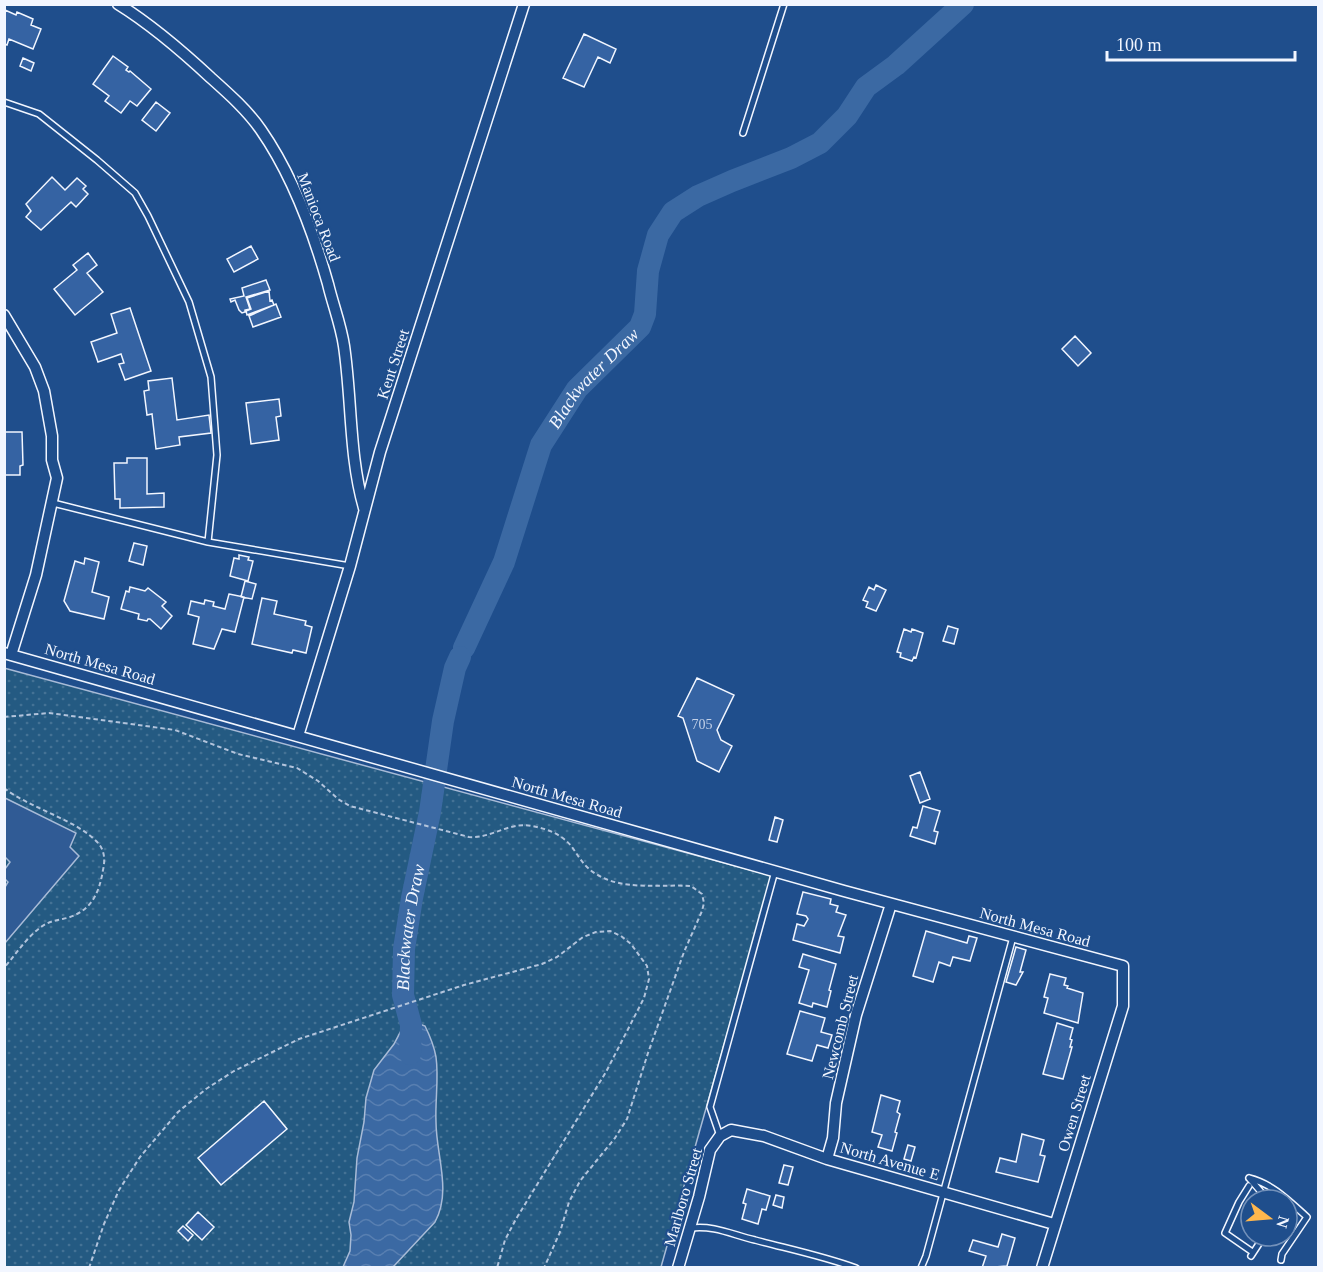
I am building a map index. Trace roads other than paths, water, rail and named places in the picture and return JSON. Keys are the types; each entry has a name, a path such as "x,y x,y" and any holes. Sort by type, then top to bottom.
{"street":[{"name":"Manioca Road","path":"118,4 156,29 190,58 247,114 276,154 293,187 321,261 344,343 354,467 364,508"},
{"name":"Kent Street","path":"298,736 350,566 380,452 524,4"},
{"path":"4,315 30,357 44,391 50,419 52,460 57,478 36,575 8,654"},
{"name":"North Mesa Road","path":"8,654 891,904 1123,966"},
{"name":"Newcomb Street","path":"827,1159 833,1138 836,1103 856,1015 891,904"},
{"name":"Owen Street","path":"1042,1268 1123,1006 1123,966"},
{"name":"North Avenue E","path":"720,1136 731,1130 764,1136 827,1159 1054,1224"},
{"name":"Marlboro Street","path":"678,1268 691,1228 710,1150 720,1136"}],"lane":[{"path":"743,133 784,4"},
{"path":"4,102 39,114 135,193 189,302 211,377 217,455 208,542"},
{"path":"53,503 208,542 350,566"},
{"path":"720,1136 710,1107 775,871"},
{"path":"921,1268 944,1192 1013,936"},
{"path":"1258,1188 1250,1178 1263,1181 1274,1188"},
{"path":"1239,1202 1225,1233 1239,1244"},
{"path":"1299,1210 1307,1217 1299,1229"},
{"path":"691,1228 702,1226 718,1228 825,1257 856,1268"},
{"path":"1281,1260 1286,1248"}],"water":[{"path":"417,1023 425,1026 436,1057 437,1134 443,1185 440,1210 435,1222 393,1267 343,1267 350,1251 349,1222 354,1202 357,1158 366,1098 374,1070 394,1044 403,1027"}],"waterway":[{"name":"Blackwater Draw","path":"464,648 504,562 541,445 577,389 640,327 645,314 648,271 658,235 673,212 698,196 791,158 820,143 847,116 866,87 896,65 963,4"},
{"name":"Blackwater Draw","path":"410,1054 411,1025 403,995 404,949 430,812 443,721 455,668 460,657"}]}
